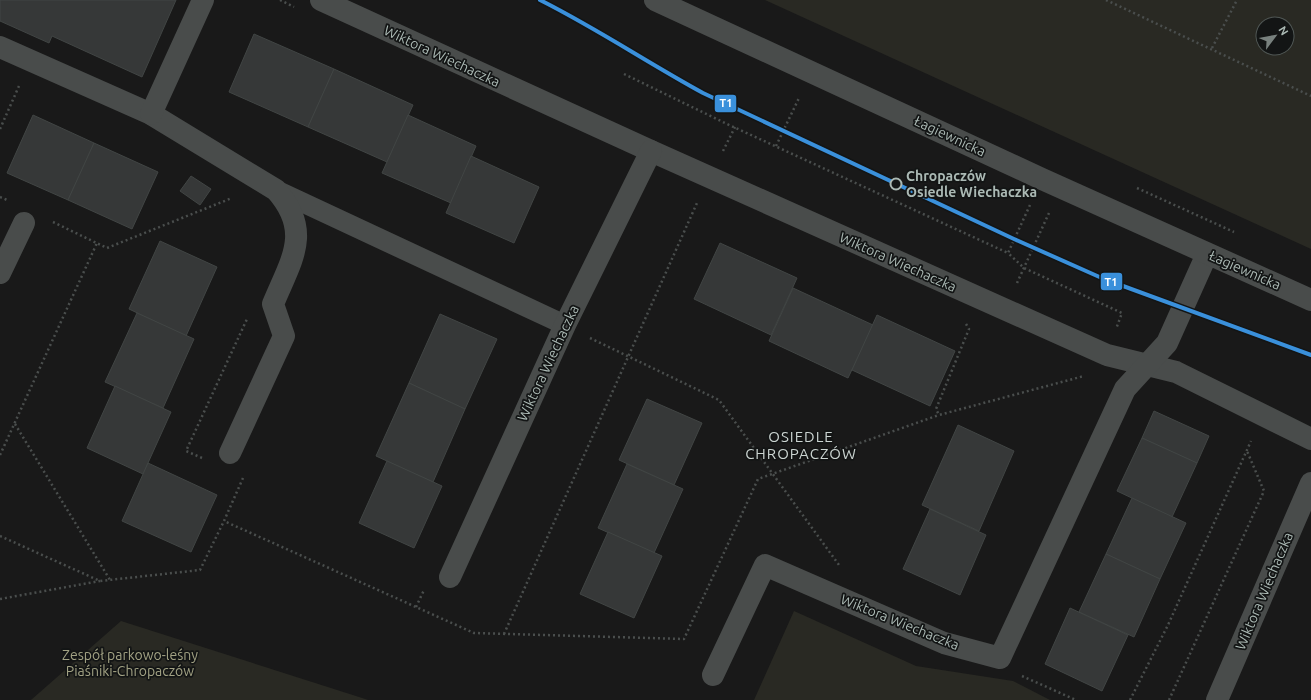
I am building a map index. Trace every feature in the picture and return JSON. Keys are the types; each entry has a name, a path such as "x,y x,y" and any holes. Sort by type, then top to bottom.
{"street":[{"path":"151,114 203,0"},
{"name":"Wiktora Wiechaczka","path":"321,0 651,151 1107,355 1176,372 1311,439"},
{"name":"Łagiewnicka","path":"655,0 1061,188 1311,300"},
{"path":"0,47 151,114 276,190 285,200 297,228 297,245 273,304 284,336 230,453"},
{"name":"Wiktora Wiechaczka","path":"450,577 565,325 651,151"},
{"path":"0,273 24,223"},
{"name":"Wiktora Wiechaczka","path":"713,675 765,565 944,643 1000,658 1125,388 1167,342 1207,254"},
{"name":"Wiktora Wiechaczka","path":"1217,700 1311,483"}],"lane":[{"path":"276,190 565,325"}],"path":[{"path":"1106,0 1212,48 1311,96"},
{"path":"1212,48 1237,0"},
{"path":"624,74 1008,253 1024,268 1122,313 1107,355 1099,372 939,415 936,409 960,352"},
{"path":"776,146 801,93"},
{"path":"504,634 709,177 735,127"},
{"path":"1004,309 1061,188"},
{"path":"0,197 12,202"},
{"path":"50,220 107,248 233,198"},
{"path":"1008,253 1033,198"},
{"path":"0,455 97,243"},
{"path":"565,325 719,400 840,566"},
{"path":"1130,700 1174,612 1262,415"},
{"path":"15,424 110,580"},
{"path":"1169,700 1264,490 1247,450"},
{"path":"0,599 100,581 200,570 224,521"},
{"path":"0,536 100,581"},
{"path":"1020,674 1076,700"}],"green space":[{"path":"765,0 1311,0 1311,249"},
{"path":"794,611 916,666 1013,681 1050,700 754,700"},
{"name":"Zespół parkowo-leśny Piaśniki-Chropaczów","path":"121,621 359,697 368,700 31,700"}],"building":[{"path":"0,0 176,0 142,77 52,36 49,43 0,21"},
{"path":"254,34 334,69 308,127 229,92"},
{"path":"334,69 413,105 387,162 308,127"},
{"path":"33,115 94,143 68,200 7,173"},
{"path":"408,115 476,146 451,203 382,173"},
{"path":"94,143 158,172 132,229 68,200"},
{"path":"471,156 539,187 514,243 446,213"},
{"path":"191,176 211,189 200,205 180,191"},
{"path":"160,241 217,267 186,336 129,309"},
{"path":"720,243 797,278 771,335 694,299"},
{"path":"793,288 873,325 848,378 769,341"},
{"path":"137,313 194,339 163,408 105,382"},
{"path":"440,314 497,339 465,409 409,383"},
{"path":"877,315 955,351 930,406 852,370"},
{"path":"409,383 465,409 433,482 376,456"},
{"path":"115,386 171,412 143,474 87,448"},
{"path":"647,399 702,423 674,485 619,460"},
{"path":"1154,411 1209,436 1197,463 1142,438"},
{"path":"958,425 1014,451 979,531 922,505"},
{"path":"1142,438 1197,463 1172,517 1117,491"},
{"path":"387,461 442,486 414,548 359,523"},
{"path":"148,463 217,495 191,552 122,521"},
{"path":"627,464 683,489 654,553 598,528"},
{"path":"1132,498 1186,523 1160,579 1106,554"},
{"path":"930,509 986,535 960,595 903,569"},
{"path":"608,532 662,556 634,618 580,594"},
{"path":"1106,554 1160,579 1134,637 1079,612"},
{"path":"1070,608 1128,635 1102,691 1045,664"}],"transit line":[{"name":"T1","path":"540,0 581,22 703,93 1014,239 1104,279 1311,355"}],"place":[{"name":"Chropaczów Osiedle Wiechaczka","path":"896,184"}],"district":[{"name":"OSIEDLE CHROPACZÓW","path":"801,446"}]}
